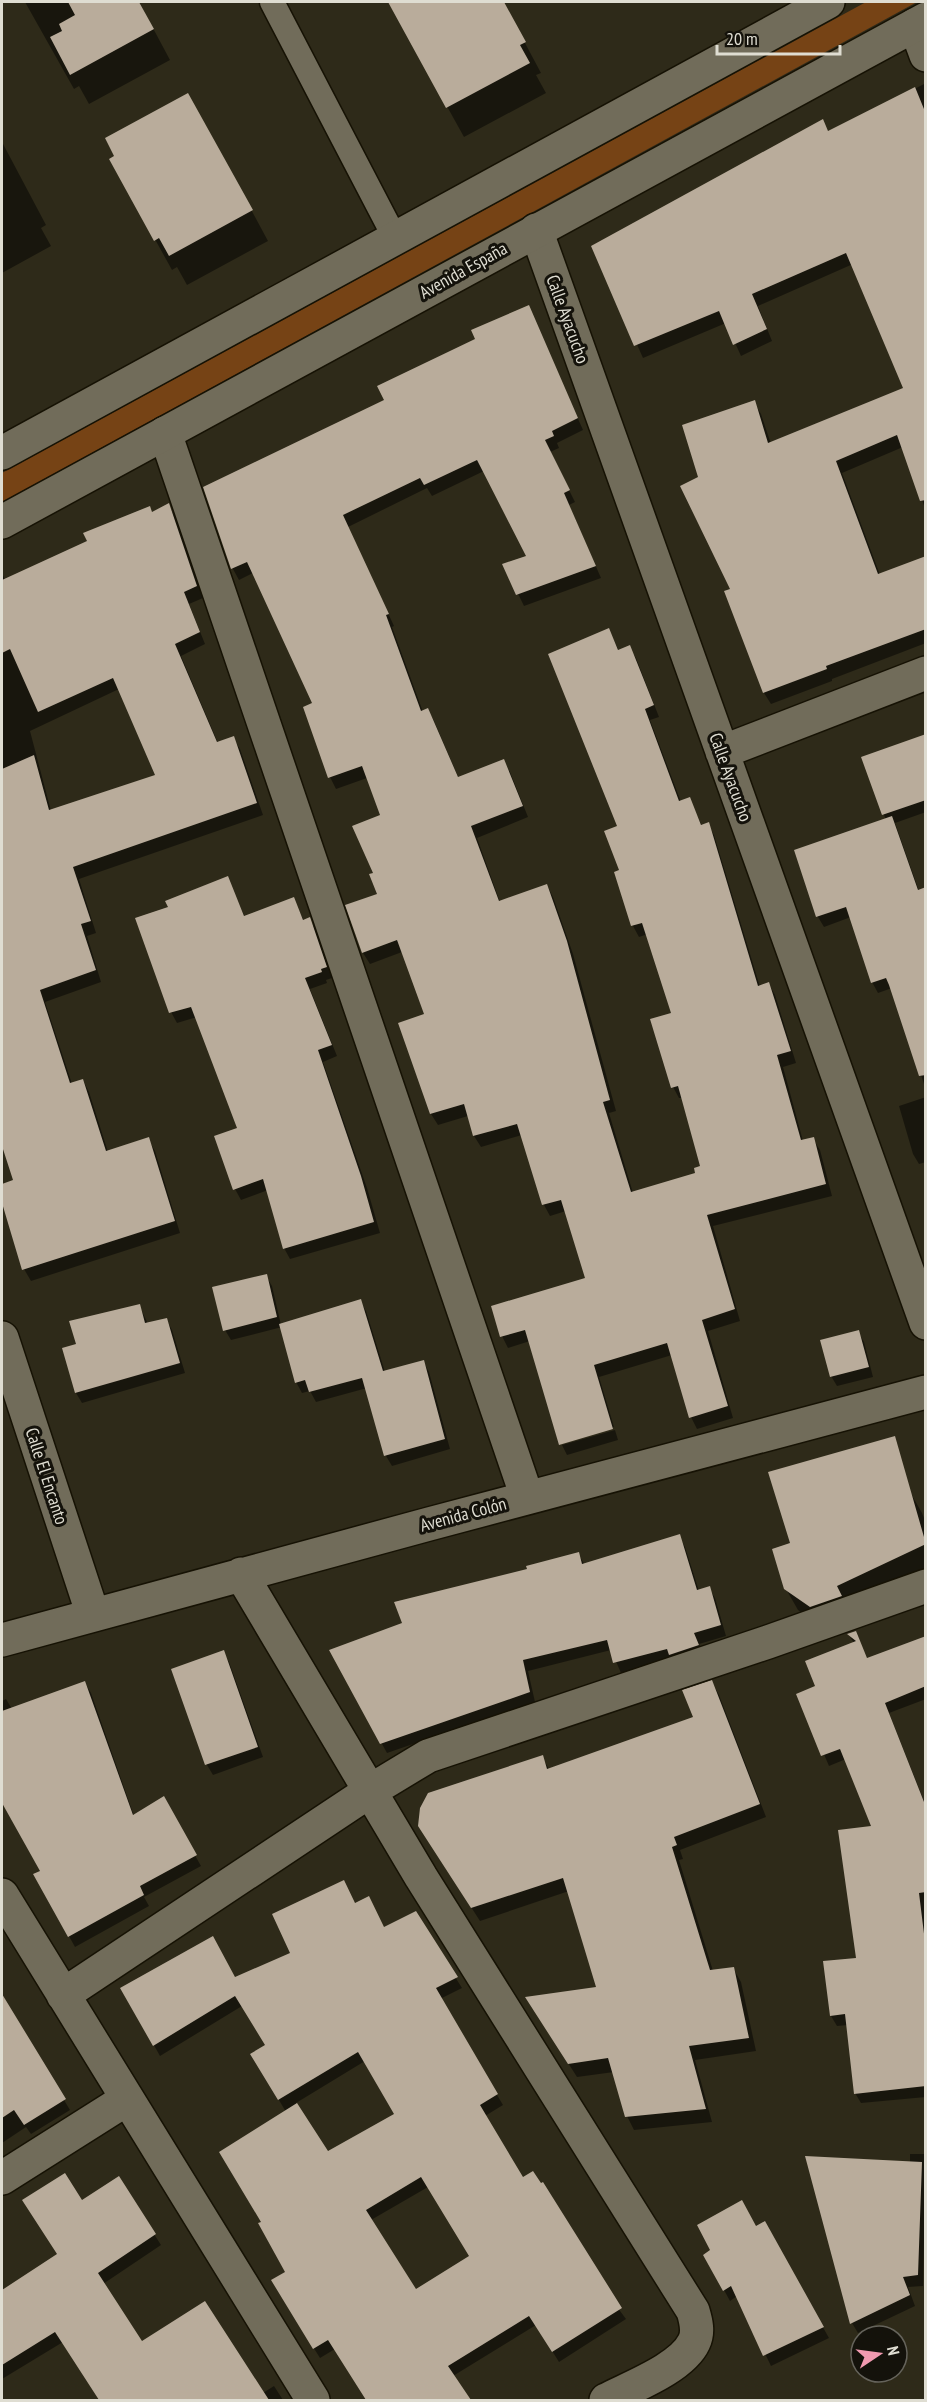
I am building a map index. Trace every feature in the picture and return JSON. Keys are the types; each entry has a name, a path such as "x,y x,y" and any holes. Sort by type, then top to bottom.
{"street":[{"path":"2,453 828,2"},
{"path":"920,22 926,55"},
{"name":"Avenida España","path":"2,522 920,22"},
{"name":"Calle Ayacucho","path":"536,230 926,1323"},
{"path":"165,433 527,1497"},
{"path":"722,752 926,673"},
{"name":"Calle El Encanto","path":"2,1338 93,1615"},
{"name":"Avenida Colón","path":"2,1640 527,1497 926,1392"},
{"path":"241,1574 421,1876 693,2311 697,2327 695,2341 687,2353 671,2366 606,2400"},
{"path":"63,1995 409,1766 446,1749 768,1642 926,1586"},
{"path":"2,1895 313,2400"},
{"path":"2,2178 127,2099"}],"lane":[{"path":"272,2 395,238"}],"shaded area":[{"path":"866,2 917,2 2,502 2,473"}],"building":[{"path":"68,2 139,2 154,29 70,75 50,37 62,31 59,24 75,15"},
{"path":"388,2 504,2 526,42 520,45 530,63 446,108"},
{"path":"915,87 926,114 926,500 920,501 897,435 836,461 878,574 926,556 926,629 826,666 827,669 763,693 724,591 730,589 680,486 698,477 682,425 755,400 768,443 903,388 846,253 752,294 767,329 733,345 719,311 634,346 591,246 823,119 828,131"},
{"path":"188,93 253,210 169,256 159,238 154,241 109,159 114,156 105,138"},
{"path":"529,305 578,418 552,431 554,436 545,440 570,490 564,493 596,566 516,595 502,564 526,556 477,460 424,485 420,478 343,515 389,614 386,615 421,711 428,708 458,777 504,759 523,806 471,826 499,901 547,884 567,941 610,1100 603,1102 631,1192 695,1173 694,1168 700,1166 678,1086 671,1088 650,1019 671,1013 642,923 631,926 614,872 619,870 604,831 617,826 548,654 609,628 618,650 630,645 654,705 645,709 679,801 690,797 701,825 709,822 758,986 769,982 791,1051 777,1055 801,1140 814,1137 826,1184 707,1215 735,1309 702,1320 728,1406 689,1418 667,1343 594,1365 613,1429 559,1445 525,1330 500,1337 491,1306 585,1278 561,1200 542,1205 517,1124 473,1136 464,1104 430,1114 398,1023 424,1014 397,940 362,953 345,905 377,894 369,874 373,873 352,826 380,815 362,766 328,778 303,707 312,703 247,562 231,569 203,487 384,400 377,386 475,339 471,330"},
{"path":"169,503 197,586 184,592 200,632 175,644 217,742 234,736 257,803 73,867 91,921 81,924 96,970 40,990 70,1083 83,1079 106,1151 149,1137 175,1221 22,1270 2,1203 2,1184 13,1180 2,1146 2,769 34,755 49,810 155,775 113,678 38,712 10,649 2,653 2,580 87,541 83,533 150,506 152,512"},
{"path":"926,734 926,800 882,815 861,757"},
{"path":"892,816 918,890 926,887 926,1075 919,1076 886,978 871,983 846,907 816,917 794,850"},
{"path":"228,876 244,916 294,897 303,920 310,917 327,967 321,969 322,972 305,978 332,1045 318,1050 361,1176 374,1222 283,1249 263,1179 233,1190 214,1136 237,1128 191,1007 169,1013 135,918 168,907 165,901"},
{"path":"267,1274 277,1317 223,1331 212,1287"},
{"path":"361,1299 383,1371 424,1360 445,1439 384,1456 362,1378 309,1392 305,1380 295,1383 279,1324"},
{"path":"140,1304 145,1323 167,1318 180,1363 75,1393 62,1348 76,1344 69,1321"},
{"path":"859,1330 869,1367 830,1377 820,1340"},
{"path":"895,1436 926,1544 837,1586 842,1596 810,1607 784,1589 772,1549 790,1543 768,1472"},
{"path":"680,1534 697,1590 710,1586 721,1625 694,1633 699,1645 669,1655 667,1649 613,1663 607,1640 523,1660 530,1692 380,1744 329,1650 402,1623 394,1602 527,1569 526,1566 579,1552 582,1564"},
{"path":"856,1631 867,1658 926,1636 926,1686 885,1703 926,1807 926,1892 919,1893 926,1950 926,2086 854,2094 845,2014 830,2016 823,1961 856,1958 838,1830 871,1826 840,1749 821,1756 796,1694 815,1686 805,1661 856,1641 847,1634"},
{"path":"224,1650 258,1747 205,1765 171,1669"},
{"path":"712,1680 760,1804 674,1837 677,1845 672,1847 710,1970 734,1967 749,2038 689,2046 706,2109 625,2117 608,2058 568,2064 525,1997 596,1987 563,1878 471,1908 418,1826 420,1808 428,1793 543,1755 547,1769 693,1717 682,1690"},
{"path":"85,1681 133,1815 164,1796 197,1855 140,1886 144,1895 68,1937 33,1874 40,1871 2,1803 2,1711"},
{"path":"344,1880 355,1903 369,1896 384,1927 416,1911 458,1977 436,1988 498,2094 480,2105 523,2177 533,2171 541,2183 543,2182 622,2308 552,2352 529,2316 448,2366 471,2400 366,2400 328,2340 313,2349 271,2280 285,2272 258,2223 261,2222 219,2152 297,2103 328,2151 394,2114 358,2052 278,2100 250,2054 265,2045 235,1996 153,2046 120,1988 213,1936 235,1977 290,1953 272,1914","holes":["421,2177 469,2256 416,2289 366,2210"]},
{"path":"2,1994 66,2099 24,2125 14,2110 2,2118"},
{"path":"805,2156 922,2162 918,2275 903,2277 910,2295 850,2324"},
{"path":"65,2173 82,2200 119,2176 156,2234 98,2273 142,2341 205,2301 269,2400 99,2400 55,2332 2,2365 2,2290 57,2254 22,2200"},
{"path":"742,2200 756,2226 765,2221 824,2327 763,2356 731,2286 723,2291 703,2255 710,2250 697,2225"}]}
